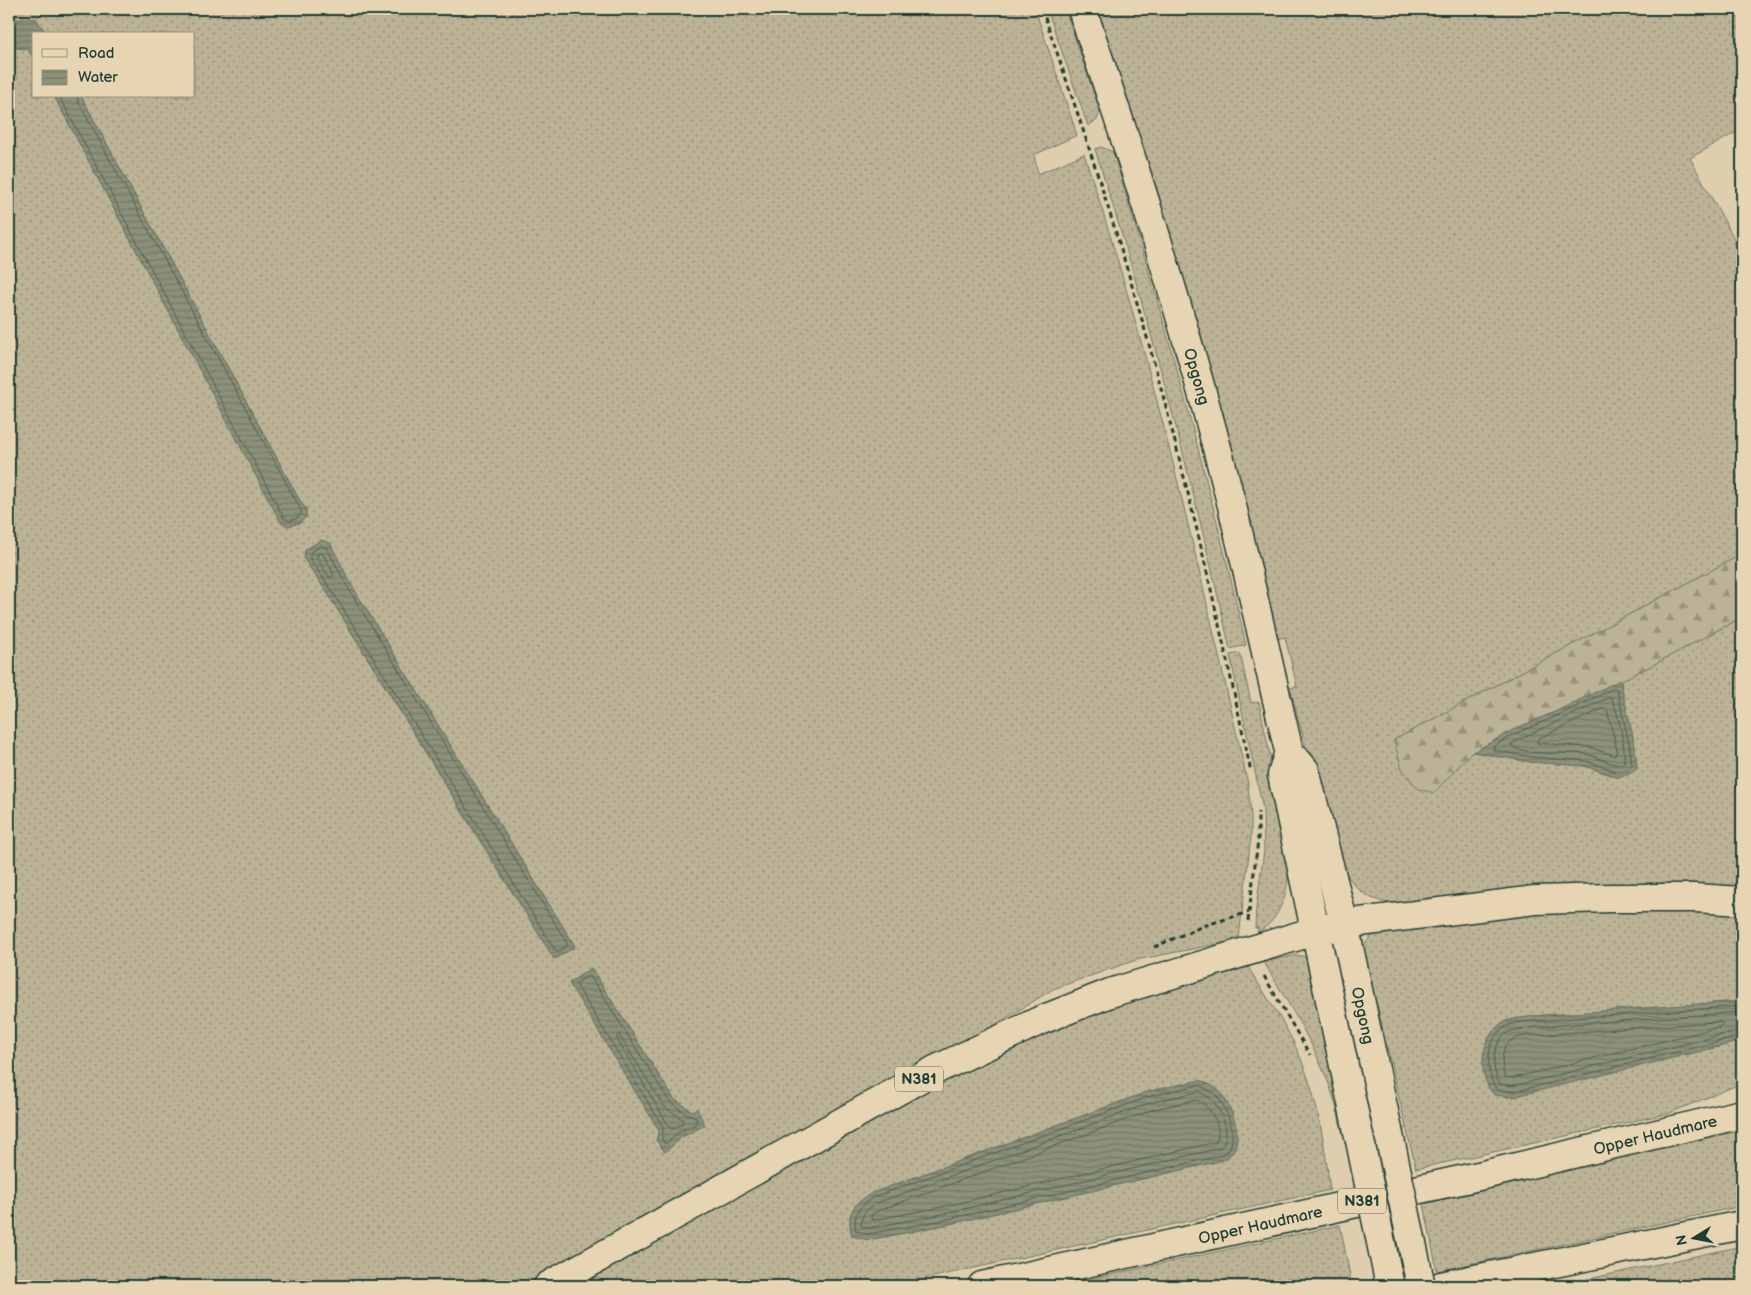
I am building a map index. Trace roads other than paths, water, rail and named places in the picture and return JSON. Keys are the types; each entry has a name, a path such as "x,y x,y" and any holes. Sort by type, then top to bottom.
{"main road":[{"name":"Opgong","path":"1082,9 1122,125 1190,350 1231,502 1289,751 1305,770 1344,924 1421,1286"},
{"name":"Opgong","path":"1289,751 1282,775 1390,1286"},
{"name":"N381","path":"548,1286 935,1070 1038,1021 1110,993 1315,930 1344,924 1534,900 1695,898 1742,901"},
{"name":"Opper Haudmare","path":"982,1286 1483,1175 1742,1114"},
{"path":"1442,1286 1742,1225"}],"water":[{"path":"26,18 36,19 46,32 32,32 32,56 28,49 9,47 9,22"},
{"path":"55,98 82,98 306,509 306,517 300,523 289,526 281,523"},
{"path":"321,540 330,543 352,586 575,947 554,959 328,594 304,559 305,550"},
{"path":"1620,680 1635,747 1637,769 1627,775 1617,777 1585,766 1531,762 1473,752 1517,728"},
{"path":"591,968 674,1099 692,1111 697,1109 705,1125 682,1137 665,1152 656,1140 659,1130 569,983"},
{"path":"1742,1001 1742,1041 1513,1097 1494,1095 1488,1087 1485,1078 1483,1059 1488,1040 1498,1026 1509,1020 1533,1016"},
{"path":"1200,1080 1213,1086 1225,1098 1236,1126 1236,1145 1233,1152 1223,1160 945,1225 868,1240 852,1236 850,1215 852,1210 860,1201 872,1193 1150,1091"}]}
